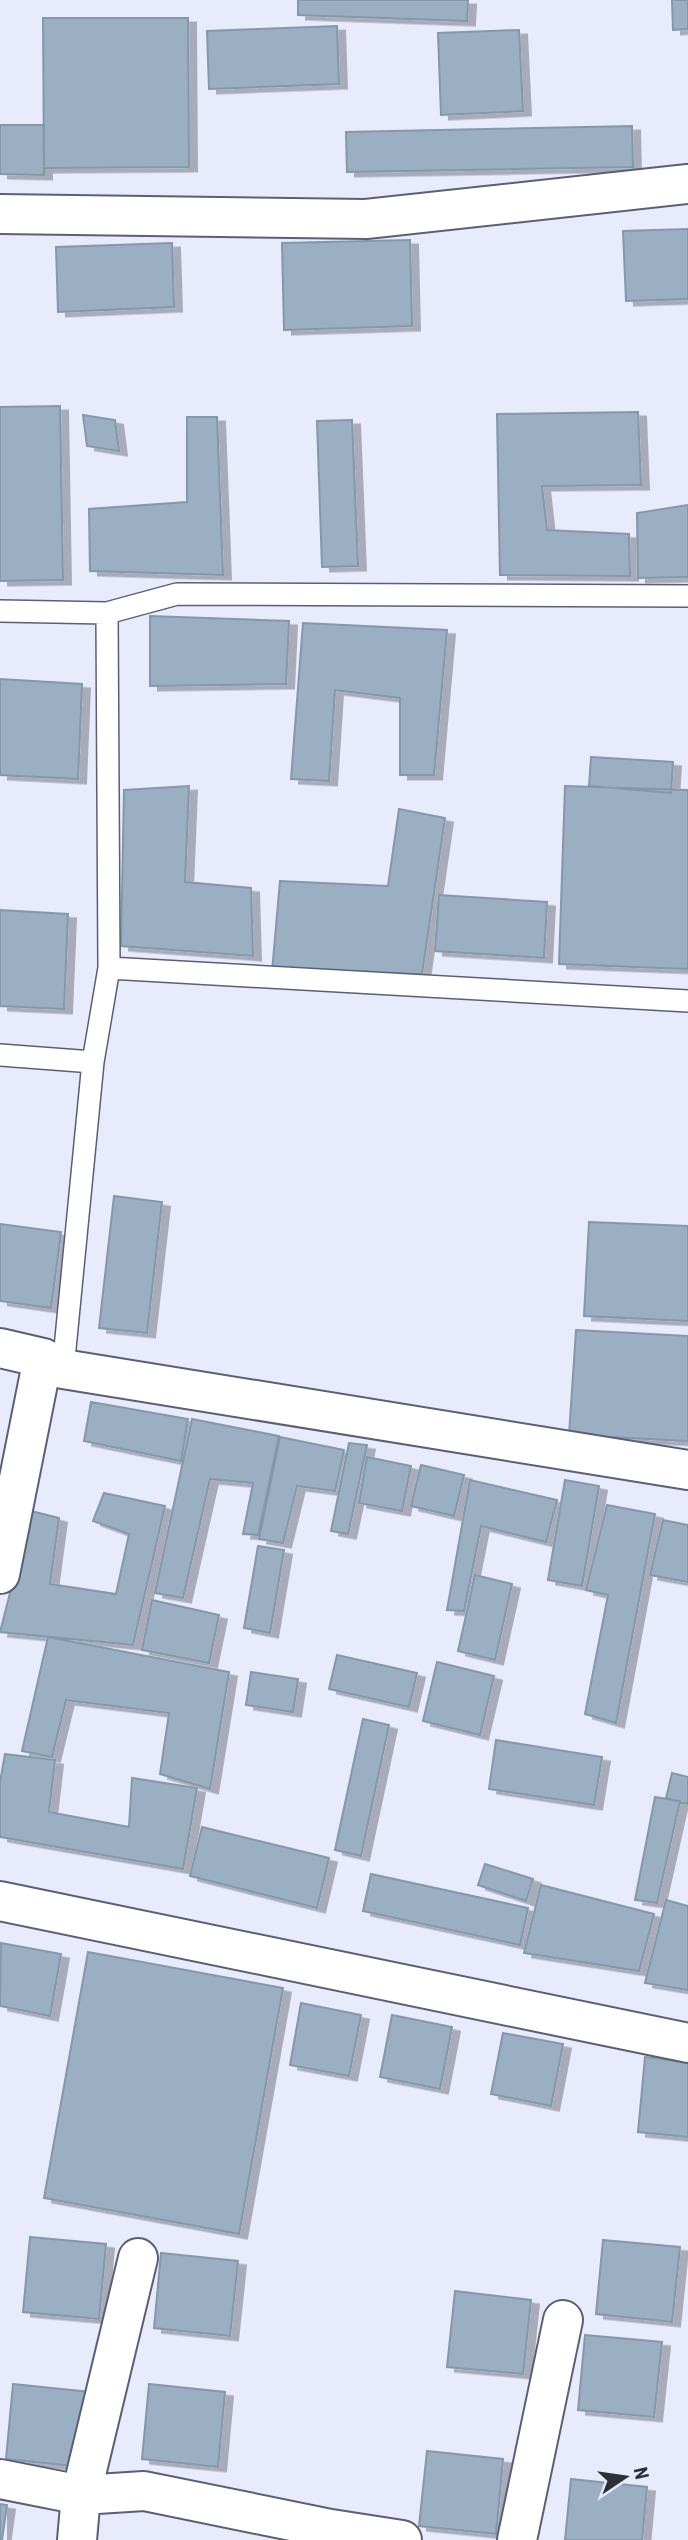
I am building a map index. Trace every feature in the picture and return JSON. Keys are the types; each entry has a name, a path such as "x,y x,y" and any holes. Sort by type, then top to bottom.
{"street":[{"path":"0,214 366,219 688,184"},
{"path":"0,1348 53,1364 688,1470"},
{"path":"0,1574 53,1364"},
{"path":"0,1900 688,2043"},
{"path":"77,2540 82,2495 138,2258"},
{"path":"517,2540 563,2320"},
{"path":"0,2479 82,2495 144,2491 331,2529 402,2540"}],"lane":[{"path":"0,611 107,613 177,594 688,596"},
{"path":"53,1364 93,1062 109,968 107,613"},
{"path":"109,968 688,1001"},
{"path":"0,1055 93,1062"}],"building":[{"path":"298,0 468,0 467,21 298,15"},
{"path":"672,0 688,0 688,29 673,30"},
{"path":"43,18 188,18 189,167 44,168"},
{"path":"337,26 339,84 209,89 207,31"},
{"path":"519,30 523,111 441,115 438,33"},
{"path":"0,125 44,125 44,175 0,174"},
{"path":"632,126 633,167 347,172 346,132"},
{"path":"688,229 688,299 626,301 623,231"},
{"path":"410,240 412,326 284,330 282,243"},
{"path":"172,243 174,307 58,312 56,247"},
{"path":"60,406 63,580 0,581 0,407"},
{"path":"638,412 641,485 542,486 547,530 629,534 630,576 500,575 497,414"},
{"path":"83,415 115,420 119,451 87,446"},
{"path":"187,417 217,417 223,575 90,571 89,509 187,502"},
{"path":"352,420 358,566 322,567 317,421"},
{"path":"688,505 688,577 638,578 637,513"},
{"path":"150,616 289,621 286,684 150,686"},
{"path":"303,623 447,630 434,775 400,775 400,698 335,690 329,781 291,779"},
{"path":"0,679 82,684 78,779 0,775"},
{"path":"591,757 673,762 671,793 589,786"},
{"path":"189,786 185,882 251,888 253,956 121,946 124,790"},
{"path":"565,786 688,790 688,969 559,964"},
{"path":"399,809 445,818 422,974 272,972 280,881 388,886"},
{"path":"439,895 547,902 544,958 435,951"},
{"path":"0,910 68,914 64,1009 0,1006"},
{"path":"114,1196 162,1202 147,1333 99,1328"},
{"path":"589,1222 688,1226 688,1321 584,1316"},
{"path":"0,1224 61,1232 51,1308 0,1301"},
{"path":"576,1330 688,1336 688,1441 569,1435"},
{"path":"91,1402 188,1419 181,1461 84,1441"},
{"path":"192,1419 279,1436 258,1535 243,1534 253,1483 210,1479 183,1598 155,1593"},
{"path":"280,1437 344,1450 335,1491 297,1486 283,1543 259,1539"},
{"path":"349,1443 367,1445 348,1534 331,1531"},
{"path":"367,1457 411,1466 402,1511 359,1503"},
{"path":"421,1465 464,1475 454,1516 411,1506"},
{"path":"470,1480 557,1500 546,1542 481,1526 464,1611 447,1610"},
{"path":"565,1480 599,1486 582,1586 548,1580"},
{"path":"104,1493 165,1506 133,1645 0,1632 31,1511 59,1518 50,1584 116,1594 129,1534 93,1521"},
{"path":"607,1505 655,1514 616,1723 585,1714 608,1595 586,1590"},
{"path":"663,1520 688,1525 688,1582 650,1575"},
{"path":"258,1546 284,1550 270,1633 244,1628"},
{"path":"475,1575 512,1584 495,1660 458,1651"},
{"path":"152,1600 219,1615 209,1663 142,1650"},
{"path":"48,1637 229,1672 210,1789 160,1774 169,1713 66,1700 52,1757 22,1751"},
{"path":"337,1655 417,1673 409,1707 329,1689"},
{"path":"437,1662 494,1676 480,1735 423,1721"},
{"path":"251,1672 298,1679 293,1712 246,1705"},
{"path":"363,1719 389,1725 361,1856 335,1850"},
{"path":"496,1740 602,1757 594,1805 489,1789"},
{"path":"5,1754 55,1760 49,1812 129,1827 132,1778 197,1788 183,1869 0,1837 0,1782"},
{"path":"672,1773 688,1777 688,1804 666,1798"},
{"path":"655,1797 680,1801 657,1903 635,1900"},
{"path":"202,1827 329,1858 317,1908 190,1876"},
{"path":"485,1864 533,1879 526,1901 478,1885"},
{"path":"371,1874 528,1908 520,1945 363,1911"},
{"path":"541,1885 654,1914 639,1971 524,1953"},
{"path":"666,1900 688,1906 688,1990 645,1983"},
{"path":"1,1943 61,1954 50,2016 0,2006"},
{"path":"88,1952 283,1988 239,2234 44,2198"},
{"path":"301,2003 361,2015 349,2076 290,2065"},
{"path":"392,2015 452,2027 440,2089 380,2077"},
{"path":"503,2033 563,2044 551,2106 491,2094"},
{"path":"645,2057 688,2062 688,2137 638,2132"},
{"path":"30,2237 106,2244 99,2319 23,2312"},
{"path":"603,2240 680,2247 672,2322 596,2314"},
{"path":"161,2253 238,2261 230,2336 154,2328"},
{"path":"455,2291 531,2300 523,2374 447,2367"},
{"path":"585,2335 662,2342 654,2417 578,2410"},
{"path":"13,2384 90,2392 82,2467 6,2459"},
{"path":"149,2384 225,2392 218,2467 142,2459"},
{"path":"427,2451 503,2459 496,2534 419,2526"},
{"path":"571,2479 647,2487 642,2540 565,2540"},
{"path":"0,2504 7,2505 2,2540 0,2540"}]}
